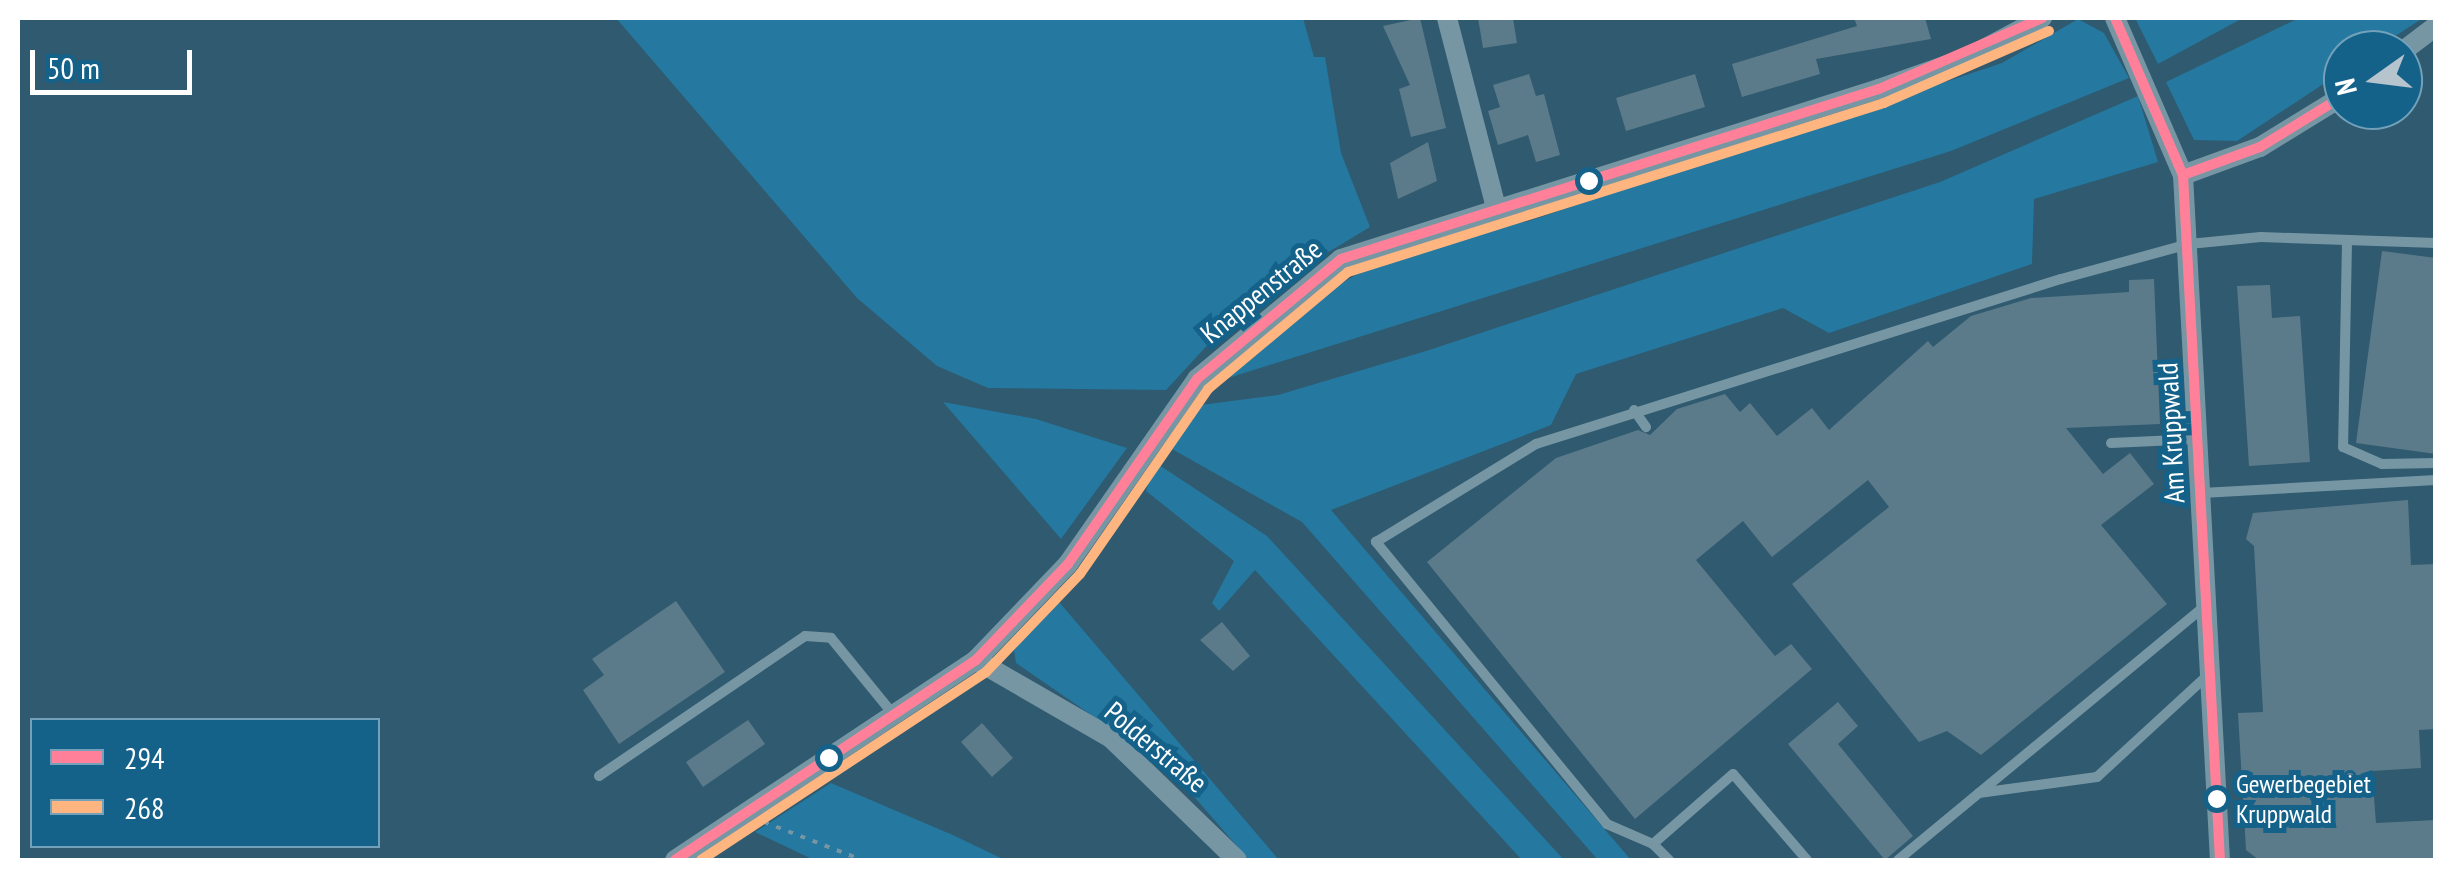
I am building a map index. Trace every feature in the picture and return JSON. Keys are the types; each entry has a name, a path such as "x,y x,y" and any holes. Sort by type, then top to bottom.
{"street":[{"path":"1447,18 1495,204"},
{"name":"Knappenstraße","path":"675,860 896,719 976,660 1068,564 1197,379 1340,260 1495,204 1879,89 1967,58 2042,18"},
{"name":"Am Kruppwald","path":"2115,18 2183,175 2220,860"},
{"path":"2183,175 2260,147 2323,108"},
{"name":"Polderstraße","path":"976,660 1112,738 1237,860"}],"lane":[{"path":"2347,242 2343,447 2382,464 2436,463"},
{"path":"1669,860 1653,844 1608,824 1376,542 1536,444 1634,410 2189,244 2436,244"},
{"path":"1634,410 1646,427"},
{"path":"2110,443 2200,439"},
{"path":"2202,493 2436,480"},
{"path":"1898,860 2208,604"},
{"path":"600,776 805,636 831,638 896,719"},
{"path":"1978,793 2097,777 2211,673"},
{"path":"1653,844 1733,774 1808,860"}],"path":[{"path":"758,810 766,825 862,860"}],"shaded area":[{"path":"616,18 1303,18 1314,57 1325,57 1341,153 1370,227 1249,300 1166,390 988,388 937,366 857,298"},
{"path":"2135,18 2243,18 2158,64"},
{"path":"2299,18 2423,18 2405,30 2323,30 2323,84 2237,141 2194,140 2166,82"},
{"path":"2078,19 2104,33 2129,78 1951,151 1203,386 1283,317 1380,261 1491,221 1526,222 2002,63"},
{"path":"2138,96 2158,162 2034,199 2032,264 1829,333 1783,308 1576,374 1551,425 1331,510 1631,860 1598,860 1302,522 1163,444 1185,407 1278,395 1426,351 1940,182"},
{"path":"943,402 1036,419 1127,448 1061,539"},
{"path":"1153,461 1267,536 1564,860 1522,860 1255,570 1219,611 1212,603 1234,561 1146,491"},
{"path":"1054,596 1279,860 1249,860 1171,770 1016,663 1012,637"},
{"path":"831,783 1005,860 814,860 755,832"}],"building":[{"path":"1420,18 1446,128 1411,137 1399,89 1410,85 1383,26"},
{"path":"1478,18 1513,18 1517,43 1483,48"},
{"path":"1854,18 1925,18 1931,39 1816,59 1820,74 1742,97 1732,64 1857,26"},
{"path":"1529,74 1536,96 1544,94 1560,155 1536,162 1528,135 1498,145 1488,111 1500,107 1493,85"},
{"path":"1695,74 1705,107 1626,131 1616,98"},
{"path":"1428,142 1437,181 1398,199 1390,163"},
{"path":"2382,251 2436,258 2436,454 2356,443"},
{"path":"2154,279 2160,424 2066,428 2103,474 2130,453 2154,484 2101,525 2167,604 1981,755 1947,731 1919,742 1792,584 1889,507 1868,480 1772,557 1743,521 1696,560 1775,656 1791,644 1812,669 1635,819 1427,562 1556,458 1638,430 1650,435 1677,409 1725,394 1740,412 1750,403 1777,436 1812,408 1829,430 1928,341 1933,347 1971,316 2031,298 2129,292 2129,280"},
{"path":"2270,285 2272,318 2300,316 2310,462 2249,466 2237,286"},
{"path":"2408,500 2411,565 2436,564 2436,729 2419,730 2421,768 2372,771 2376,823 2436,820 2436,860 2259,860 2246,850 2238,713 2263,712 2254,546 2246,539 2253,513"},
{"path":"676,601 725,672 619,744 583,690 604,675 592,659"},
{"path":"1222,622 1250,656 1233,671 1200,640"},
{"path":"1838,702 1858,726 1838,744 1913,836 1885,860 1788,744"},
{"path":"748,720 765,744 703,787 686,762"},
{"path":"982,723 1013,758 992,777 961,742"}],"transit line":[{"name":"294","path":"675,860 976,660 1068,564 1197,379 1341,259 1879,89 2042,18"},
{"name":"294","path":"2115,18 2183,175 2220,860"},
{"name":"268","path":"701,860 986,672 1080,574 1208,389 1348,272 1884,103 2049,31"},
{"name":"294","path":"2183,175 2260,147 2323,108"}],"place":[{"name":"Gewerbegebiet Kruppwald","path":"2217,799"}]}
